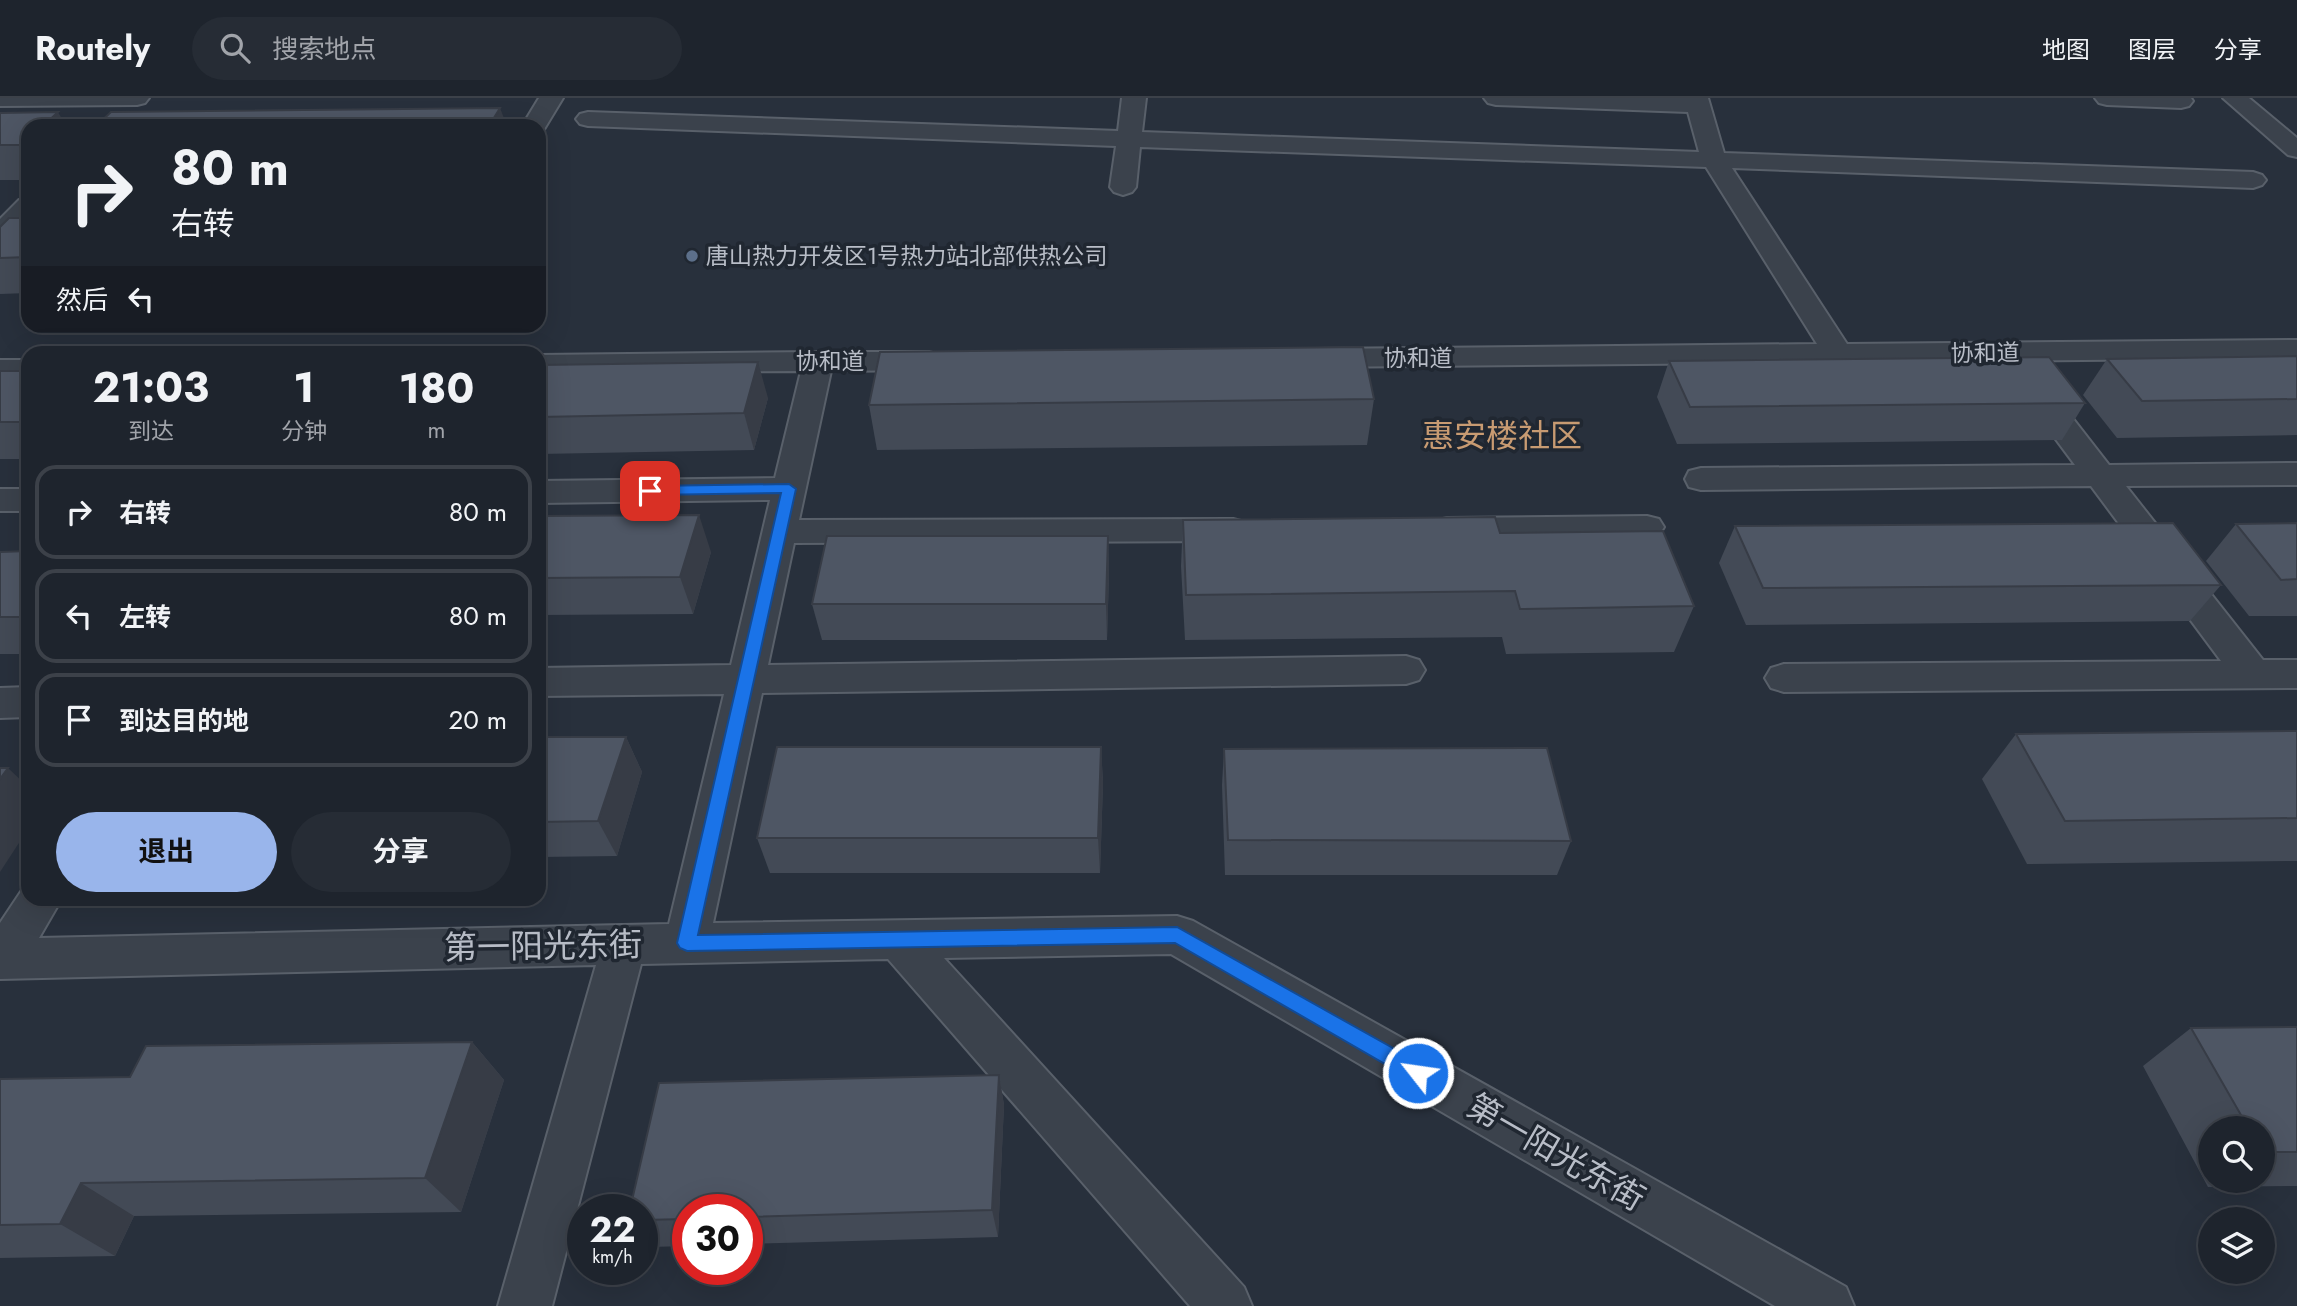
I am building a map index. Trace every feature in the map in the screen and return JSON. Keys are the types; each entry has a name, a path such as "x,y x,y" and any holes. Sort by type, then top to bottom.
{"street":[{"path":"0,99 138,98"},
{"path":"120,117 138,98"},
{"path":"538,119 551,98"},
{"path":"1123,187 1134,98"},
{"path":"1496,98 1696,102 1714,160 1839,355"},
{"path":"2107,98 2181,101"},
{"path":"2235,98 2297,150"},
{"path":"588,119 2253,180"},
{"path":"0,233 21,208"},
{"name":"协和道","path":"1293,358 2297,349"},
{"path":"2005,353 2253,675"},
{"name":"协和道","path":"546,364 958,360"},
{"path":"687,943 818,361"},
{"path":"0,369 21,369"},
{"path":"1701,479 2297,474"},
{"path":"546,492 789,489"},
{"path":"0,500 21,500"},
{"path":"1409,529 1647,527"},
{"path":"780,532 1270,530"},
{"path":"546,682 1406,670"},
{"path":"1784,678 2297,674"},
{"path":"0,703 21,702"},
{"path":"1,958 35,906"},
{"name":"第一阳光东街","path":"1,958 1177,935 1827,1306"},
{"path":"898,939 1225,1306"},
{"path":"525,1306 624,945"}],"building":[{"path":"500,108 493,119 104,119 111,112"},
{"path":"58,112 50,119 21,119 21,145 0,145 0,113"},
{"path":"9,218 21,218 21,257 0,258 0,227"},
{"path":"1363,347 1374,399 869,405 880,352"},
{"path":"2297,356 2297,399 2142,401 2107,359"},
{"path":"2049,357 2085,403 1690,407 1669,361"},
{"path":"758,362 744,413 546,417 546,365"},
{"path":"0,371 21,371 21,422 0,422"},
{"path":"699,515 680,577 546,578 546,516"},
{"path":"1495,517 1500,533 1663,531 1694,606 1520,609 1515,591 1186,595 1183,520"},
{"path":"2173,523 2221,585 1763,588 1735,526"},
{"path":"2297,523 2297,579 2281,580 2236,524"},
{"path":"827,536 1108,536 1106,604 812,604"},
{"path":"21,551 21,617 0,617 0,552"},
{"path":"2297,731 2297,818 2065,821 2016,734"},
{"path":"546,737 626,737 598,821 546,822"},
{"path":"777,747 1101,747 1098,838 757,838"},
{"path":"1547,748 1571,841 1228,840 1224,749"},
{"path":"0,768 8,768 0,779"},
{"path":"2297,1027 2297,1152 2275,1152 2275,1116 2242,1116 2191,1028"},
{"path":"472,1042 425,1178 81,1183 60,1224 0,1225 0,1079 130,1077 146,1046"},
{"path":"999,1075 992,1210 763,1217 763,1194 672,1194 672,1219 658,1220 658,1194 633,1194 659,1083"}],"place":[{"name":"唐山热力开发区1号热力站北部供热公司","path":"692,256"}],"district":[{"name":"惠安楼社区","path":"1502,436"}],"route":[{"path":"650,491 789,489 687,943 1177,935 1418,1073"}]}
